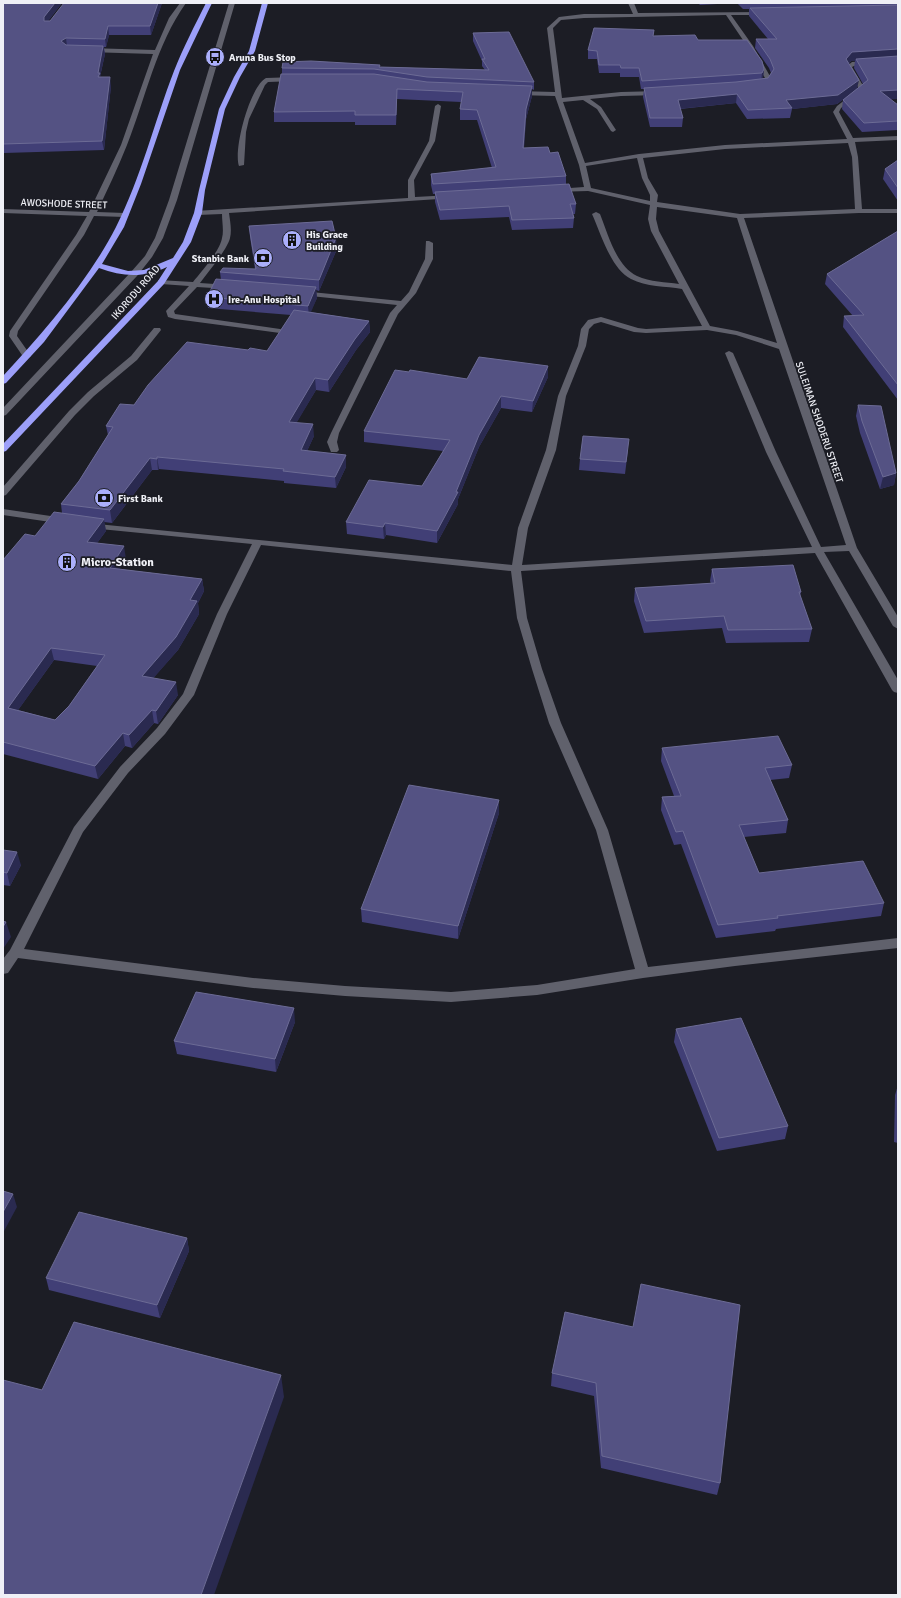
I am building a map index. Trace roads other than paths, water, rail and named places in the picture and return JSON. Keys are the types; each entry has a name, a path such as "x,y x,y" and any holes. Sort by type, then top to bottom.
{"highway":[{"path":"3,381 41,340 98,265 120,227 138,184 177,70 209,3"},
{"name":"IKORODU ROAD","path":"3,449 160,282 187,242 198,213 202,190 222,109 252,51 265,3"},
{"path":"98,265 116,272 134,274 148,272 176,259"}],"street":[{"path":"3,342 13,336 14,331 92,214 124,145 156,52 172,18 183,3"},
{"path":"3,413 134,274 148,257 159,238 173,200 232,3"},
{"path":"631,3 636,15"},
{"path":"733,8 737,13"},
{"path":"727,13 750,46 768,78 764,85 751,87"},
{"path":"588,189 582,165 559,97 550,28 558,19 584,16 769,13"},
{"path":"82,50 156,52"},
{"path":"858,211 854,157 851,140 836,112 840,107 862,90 849,67 852,64 898,61"},
{"path":"241,165 243,132 246,119 262,85 266,80 301,79"},
{"path":"505,93 585,98 664,93"},
{"path":"585,98 599,108 613,130"},
{"path":"412,199 411,180 432,141 438,106"},
{"path":"582,165 639,156 725,147 898,138"},
{"path":"639,156 642,162 645,178 654,195 652,219 655,231 707,328"},
{"path":"550,191 588,189 653,204 740,216 858,211 898,212"},
{"path":"198,213 458,196"},
{"name":"AWOSHODE STREET","path":"3,211 125,215"},
{"path":"225,212 227,232 226,240 211,264 170,312 171,315 175,317 280,331"},
{"path":"596,214 620,267 626,272 632,276 646,280 684,287"},
{"name":"SULEIMAN SHODERU STREET","path":"740,216 852,548 898,626"},
{"path":"334,450 332,442 335,433 394,313 412,293 429,259 429,243"},
{"path":"160,282 234,287"},
{"path":"296,292 402,303"},
{"path":"643,973 602,830 555,723 522,618 516,568 523,528 551,450 562,396 582,346 586,328 591,322 594,320 609,321 637,330 646,331 707,328 737,333 783,347"},
{"path":"3,493 72,413 91,394 134,358 157,330"},
{"path":"13,336 27,356"},
{"path":"729,353 771,452 818,550 898,690"},
{"path":"3,512 92,525 516,568 852,548"},
{"path":"3,970 15,953 78,830 124,770 161,731 188,694 222,614 258,542"},
{"path":"15,953 253,983 345,991 451,997 537,990 643,973 735,961 898,943"}],"place":[{"name":"Aruna Bus Stop","path":"215,57"},
{"name":"His Grace Building","path":"292,240"},
{"name":"Stanbic Bank","path":"263,258"},
{"name":"Ire-Anu Hospital","path":"214,299"},
{"name":"First Bank","path":"104,498"},
{"name":"Micro-Station","path":"67,562"}]}
